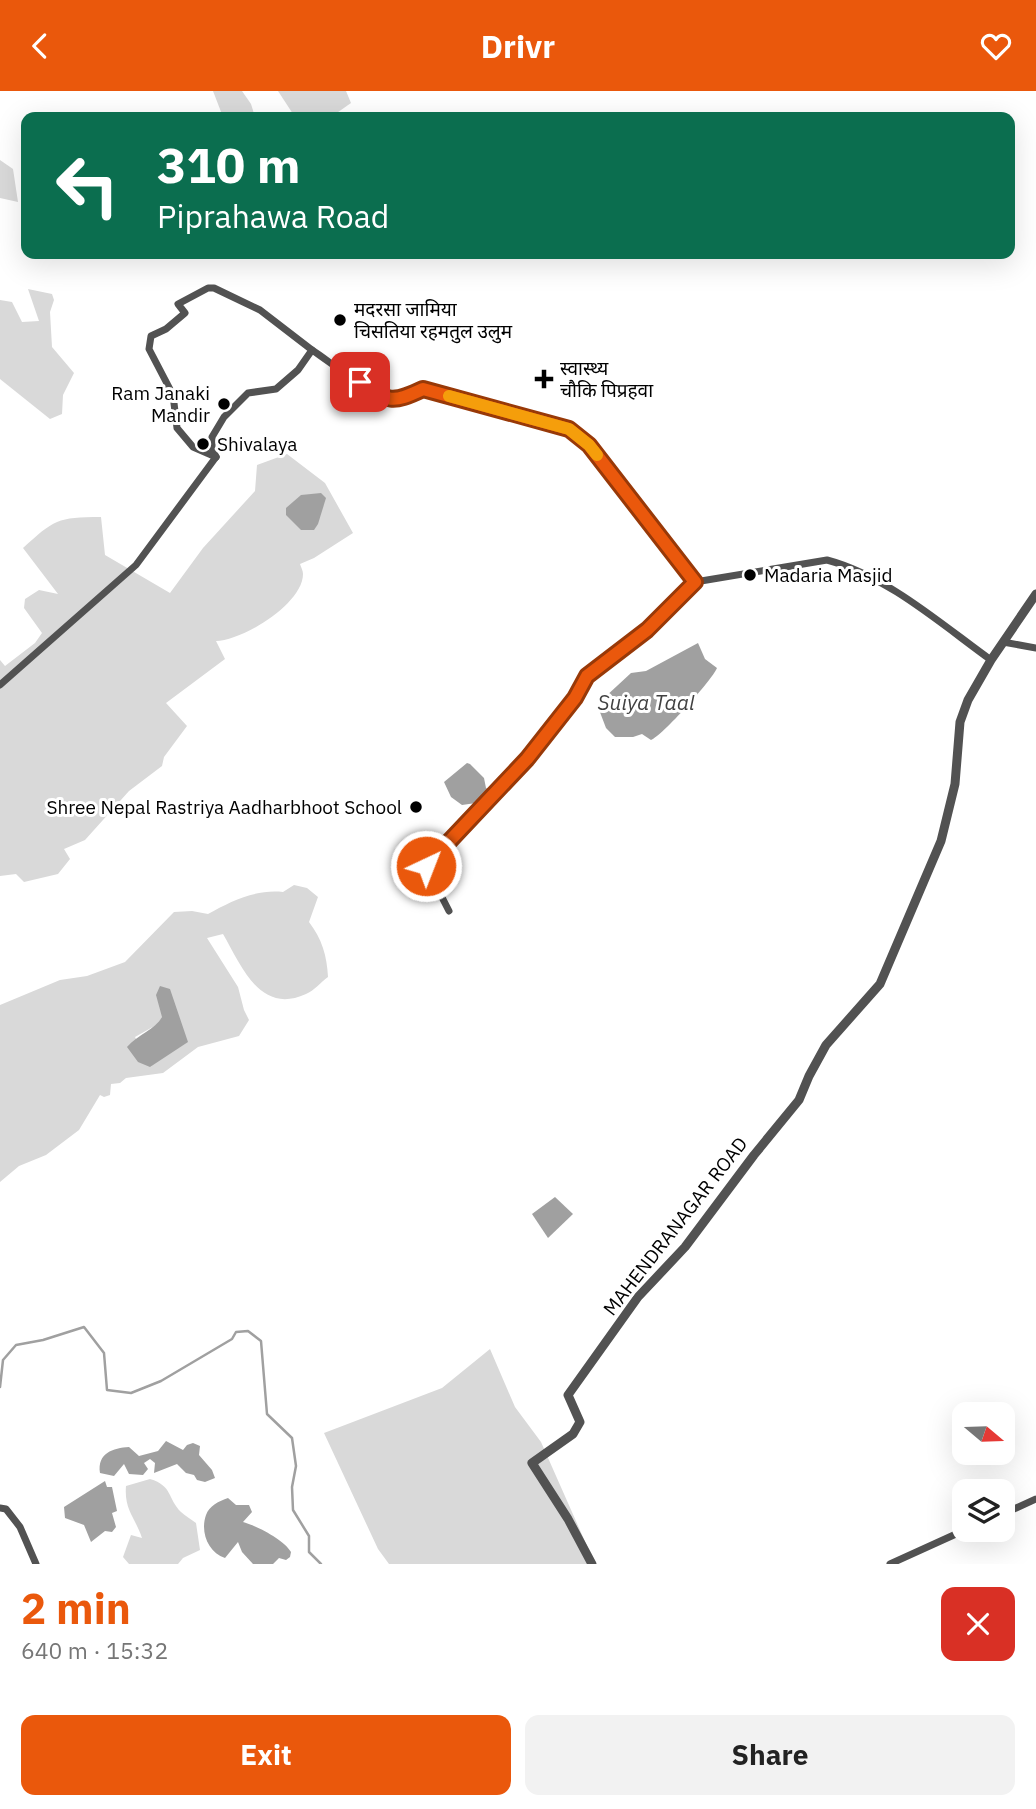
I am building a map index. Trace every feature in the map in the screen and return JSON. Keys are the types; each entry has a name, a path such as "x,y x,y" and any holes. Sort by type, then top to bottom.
{"street":[{"path":"216,457 193,447 177,428 173,395 149,349 151,336 166,329 185,313 178,304 208,288 214,288 260,310 312,350 375,393 391,400 402,399 423,389 569,429 589,445 695,582"},
{"path":"0,685 136,565 216,457 212,437 224,417 248,393 276,389 298,370 312,350"},
{"path":"449,911 426,866 527,759 575,698 587,676 647,630 695,582 827,560 845,565 881,583 991,660"},
{"name":"MAHENDRANAGAR ROAD","path":"592,1564 568,1519 532,1463 573,1434 580,1422 568,1395 638,1297 685,1247 799,1100 826,1045 880,984 942,841 955,784 960,722 968,700 991,660 1036,594"},
{"path":"1003,642 1036,647"},
{"path":"1015,1509 1036,1499"},
{"path":"0,1508 6,1509 20,1527 36,1564"},
{"path":"890,1564 952,1536"}],"shaded area":[{"path":"213,91 242,91 253,112 221,112"},
{"path":"278,91 346,91 351,103 338,112 292,112"},
{"path":"0,160 13,169 18,202 0,198"},
{"path":"28,289 52,294 52,347 74,373 63,395 62,414 50,419 0,379 0,300 12,302 22,322 39,321"},
{"path":"287,454 325,483 353,533 300,564 303,574 300,585 293,597 269,619 241,635 216,641 225,659 166,703 187,726 164,757 162,766 129,791 85,840 64,849 70,859 58,874 24,882 16,874 0,876 0,660 5,666 35,643 42,633 24,608 25,599 39,590 58,594 23,548 57,522 101,517 105,555 170,593 203,548 255,491 257,465"},
{"path":"294,885 307,888 318,897 309,922 323,948 328,977 306,994 290,999 276,998 254,984 223,934 207,938 238,987 249,1020 239,1036 198,1047 163,1073 126,1078 120,1083 111,1084 110,1095 100,1095 79,1130 46,1155 19,1166 0,1182 0,1005 60,980 87,976 125,962 174,912 208,914 253,894 283,892","holes":["162,1017 151,1067 135,1037 158,1024"]},
{"path":"490,1349 515,1407 541,1442 595,1564 389,1564 378,1549 324,1433 442,1388"},
{"path":"150,1479 163,1485 181,1512 196,1523 200,1550 183,1558 178,1564 129,1564 123,1557 131,1535 142,1538 128,1507 126,1486"}],"water":[{"path":"321,493 326,498 318,524 314,530 301,530 286,515 286,508 301,495"},
{"name":"Suiya Taal","path":"698,643 705,659 717,668 686,707 651,740 642,734 615,737 606,728 598,707 604,698 631,673 646,671"},
{"path":"467,763 484,778 489,790 476,803 462,805 451,797 444,782"},
{"path":"160,986 170,989 188,1042 150,1067 138,1062 127,1047 162,1017 156,995"},
{"path":"555,1197 573,1214 548,1238 532,1214"},
{"path":"166,1441 183,1450 193,1443 200,1446 199,1455 212,1470 215,1478 205,1482 197,1480 177,1464 154,1473 155,1463 150,1459 144,1463 148,1469 143,1475 129,1474 124,1464 114,1476 100,1473 101,1461 112,1450 129,1447 139,1456 158,1451"},
{"path":"105,1481 107,1487 112,1487 117,1511 112,1513 116,1527 112,1532 105,1531 91,1542 84,1525 65,1518 64,1507"},
{"path":"228,1498 236,1505 249,1505 252,1512 243,1522 283,1543 291,1552 290,1557 286,1560 279,1558 273,1564 253,1564 242,1552 238,1542 225,1558 214,1551 207,1541 204,1521 209,1509"}],"waterway":[{"path":"0,1387 3,1360 16,1345 84,1327 104,1353 107,1390 131,1393 161,1381 232,1339 236,1332 248,1331 261,1341 267,1414 292,1438 296,1466 292,1487 293,1510 309,1536 309,1552 321,1564"}],"slow traffic":[{"path":"449,396 569,429 597,455"}],"place":[{"name":"मदरसा जामिया चिसतिया रहमतुल उलुम","path":"340,320"},
{"name":"स्वास्थ्य चाैकि पिप्रहवा","path":"544,379"},
{"name":"Ram Janaki Mandir","path":"224,404"},
{"name":"Shivalaya","path":"203,444"},
{"name":"Madaria Masjid","path":"750,575"},
{"name":"Shree Nepal Rastriya Aadharbhoot School","path":"416,807"}],"route":[{"path":"360,382 391,400 402,399 423,389 569,429 589,445 695,582 647,630 587,676 575,698 527,759 426,866"}]}
